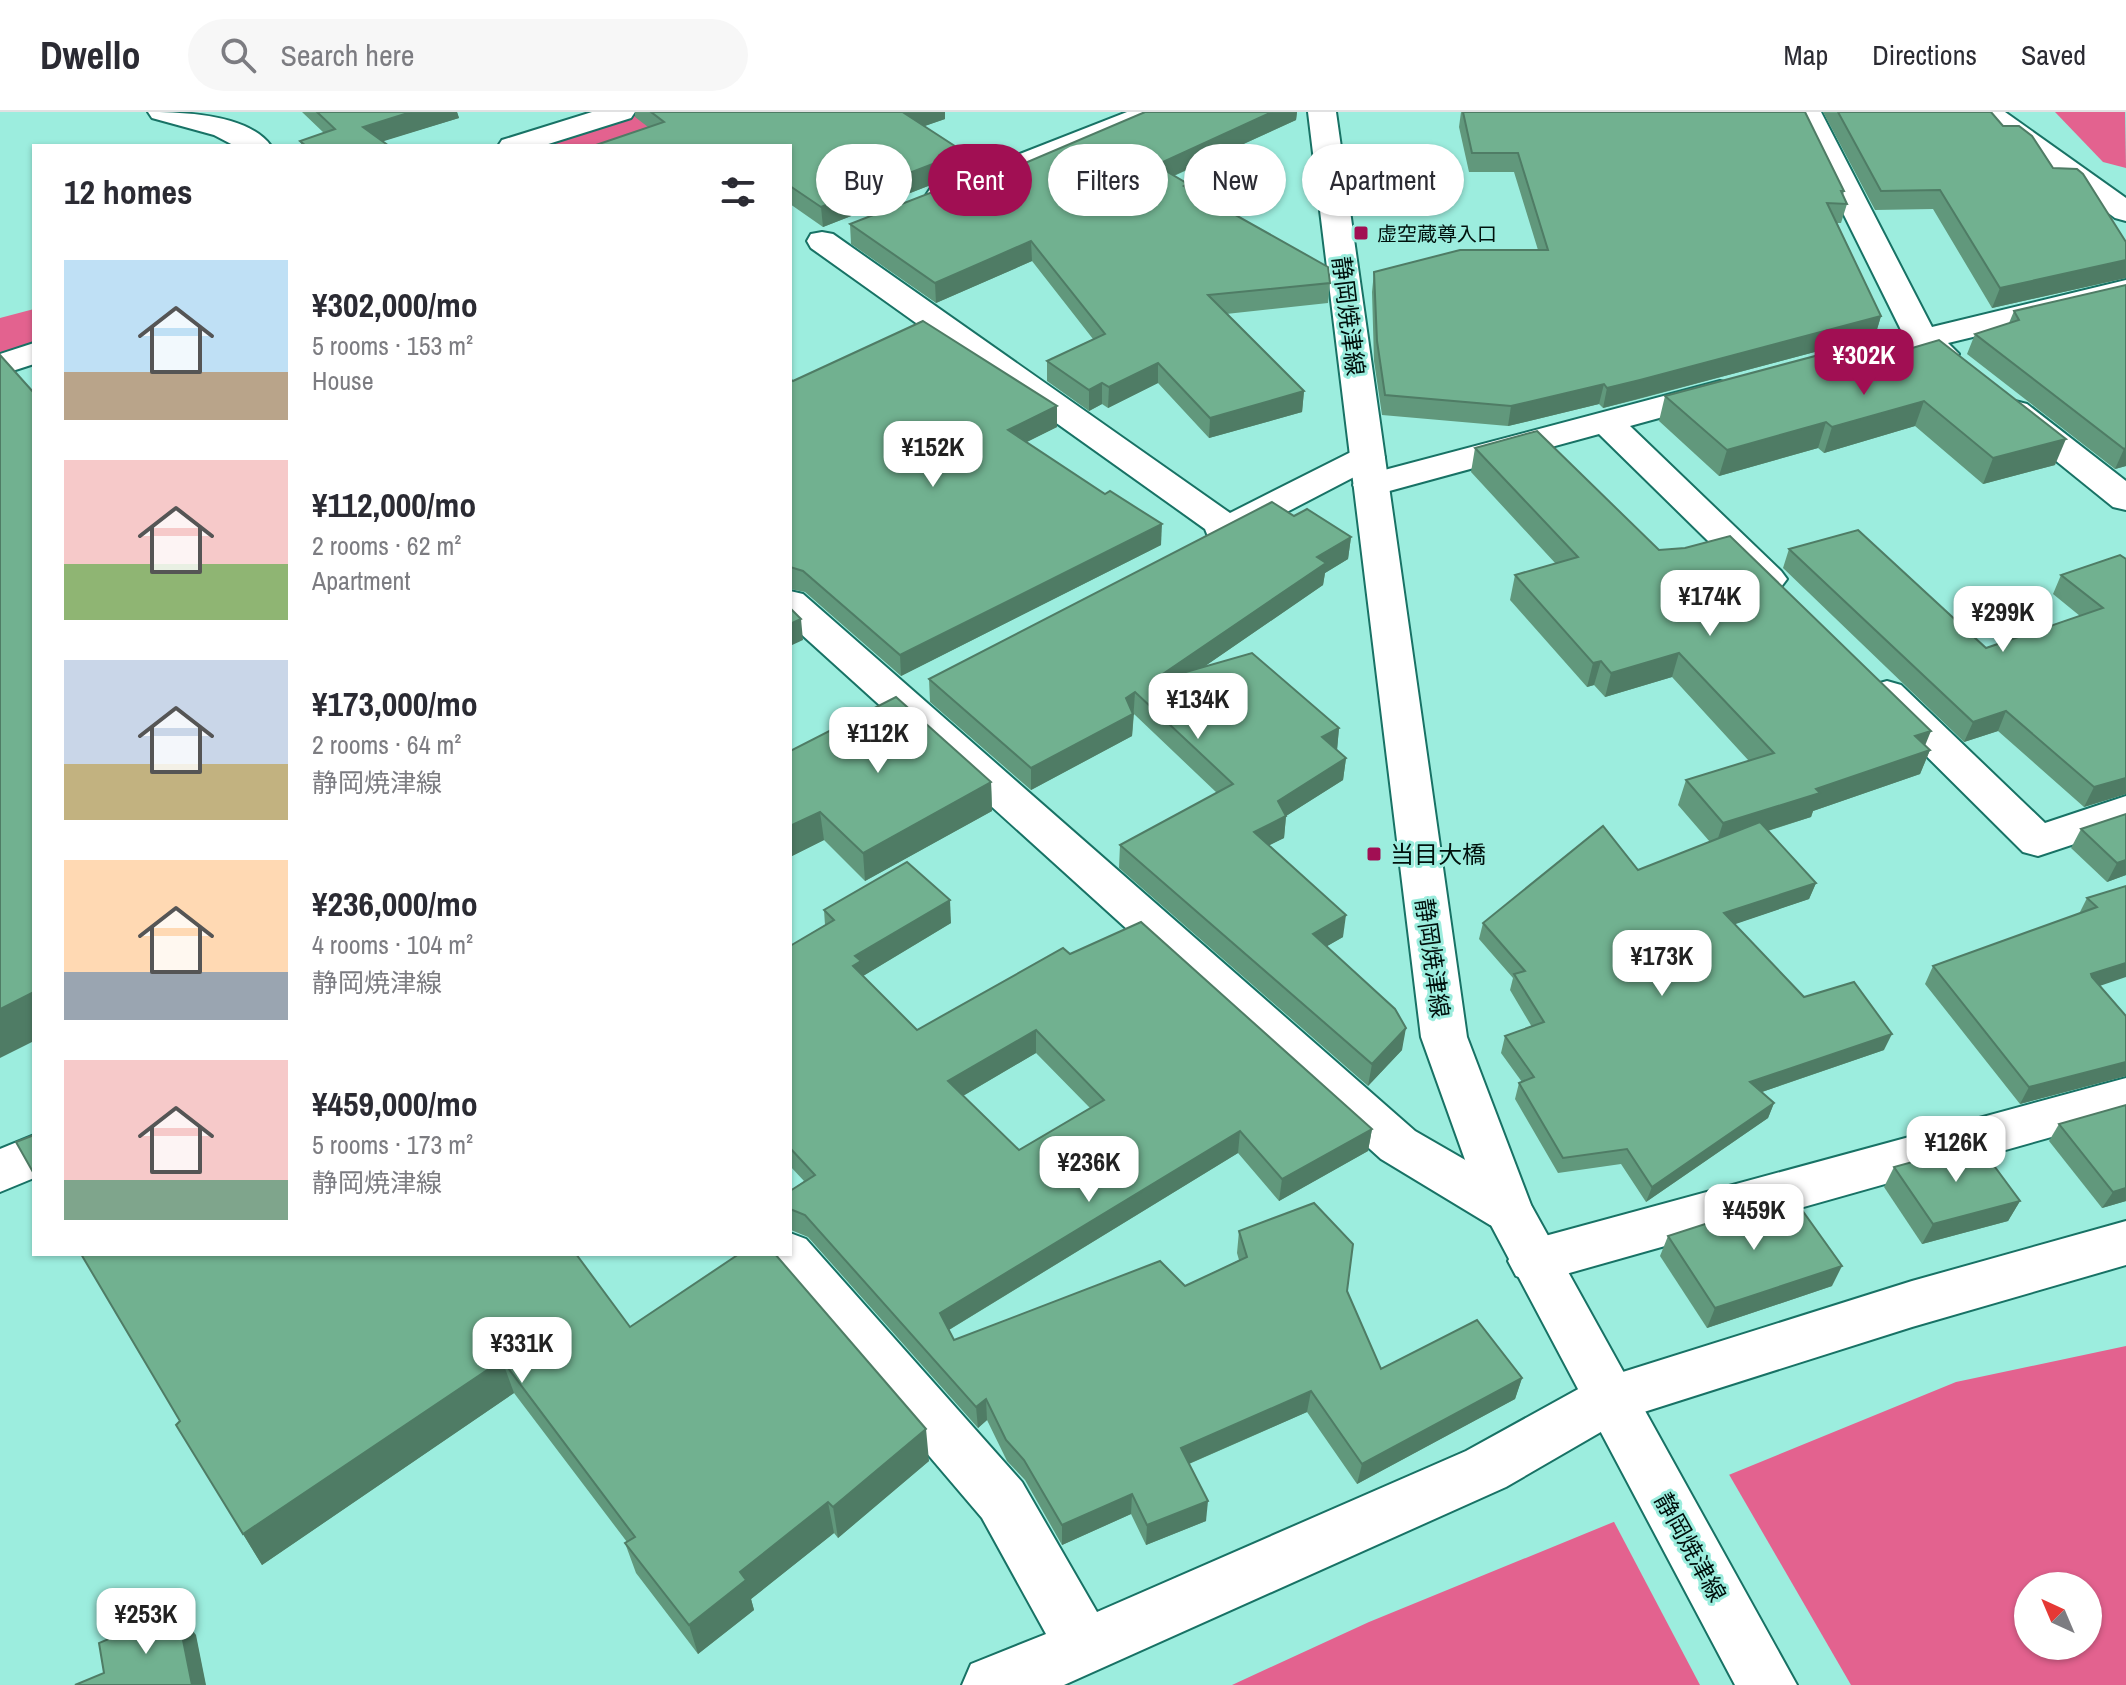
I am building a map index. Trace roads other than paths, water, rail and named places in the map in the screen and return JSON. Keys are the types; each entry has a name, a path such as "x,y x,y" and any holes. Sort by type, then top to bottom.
{"street":[{"path":"162,112 224,129 253,144"},
{"path":"518,144 621,112"},
{"path":"912,205 1152,112"},
{"name":"静岡焼津線","path":"1322,112 1444,1037 1508,1210 1767,1685"},
{"path":"1807,112 1921,337 2126,499"},
{"path":"1987,112 2126,212"},
{"path":"825,240 1228,528"},
{"path":"1816,365 1921,337 2126,290"},
{"path":"1187,549 1228,528 1369,471 1606,422 1756,382"},
{"path":"1606,422 1799,609"},
{"path":"792,604 911,690 1398,1145 1508,1210"},
{"path":"1856,664 2038,841 2126,811"},
{"path":"857,718 911,690"},
{"path":"1534,1261 2126,1097"},
{"path":"0,1172 32,1156"},
{"path":"992,1685 1085,1647 1486,1469 1622,1421 1912,1304 2126,1243"},
{"path":"790,1256 1002,1500 1085,1647"}],"waterway":[{"path":"588,144 680,112"},
{"path":"2087,112 2126,148"},
{"path":"0,342 32,332"}],"place":[{"name":"虚空蔵尊入口","path":"1361,233"},
{"name":"当目大橋","path":"1374,854"}]}
